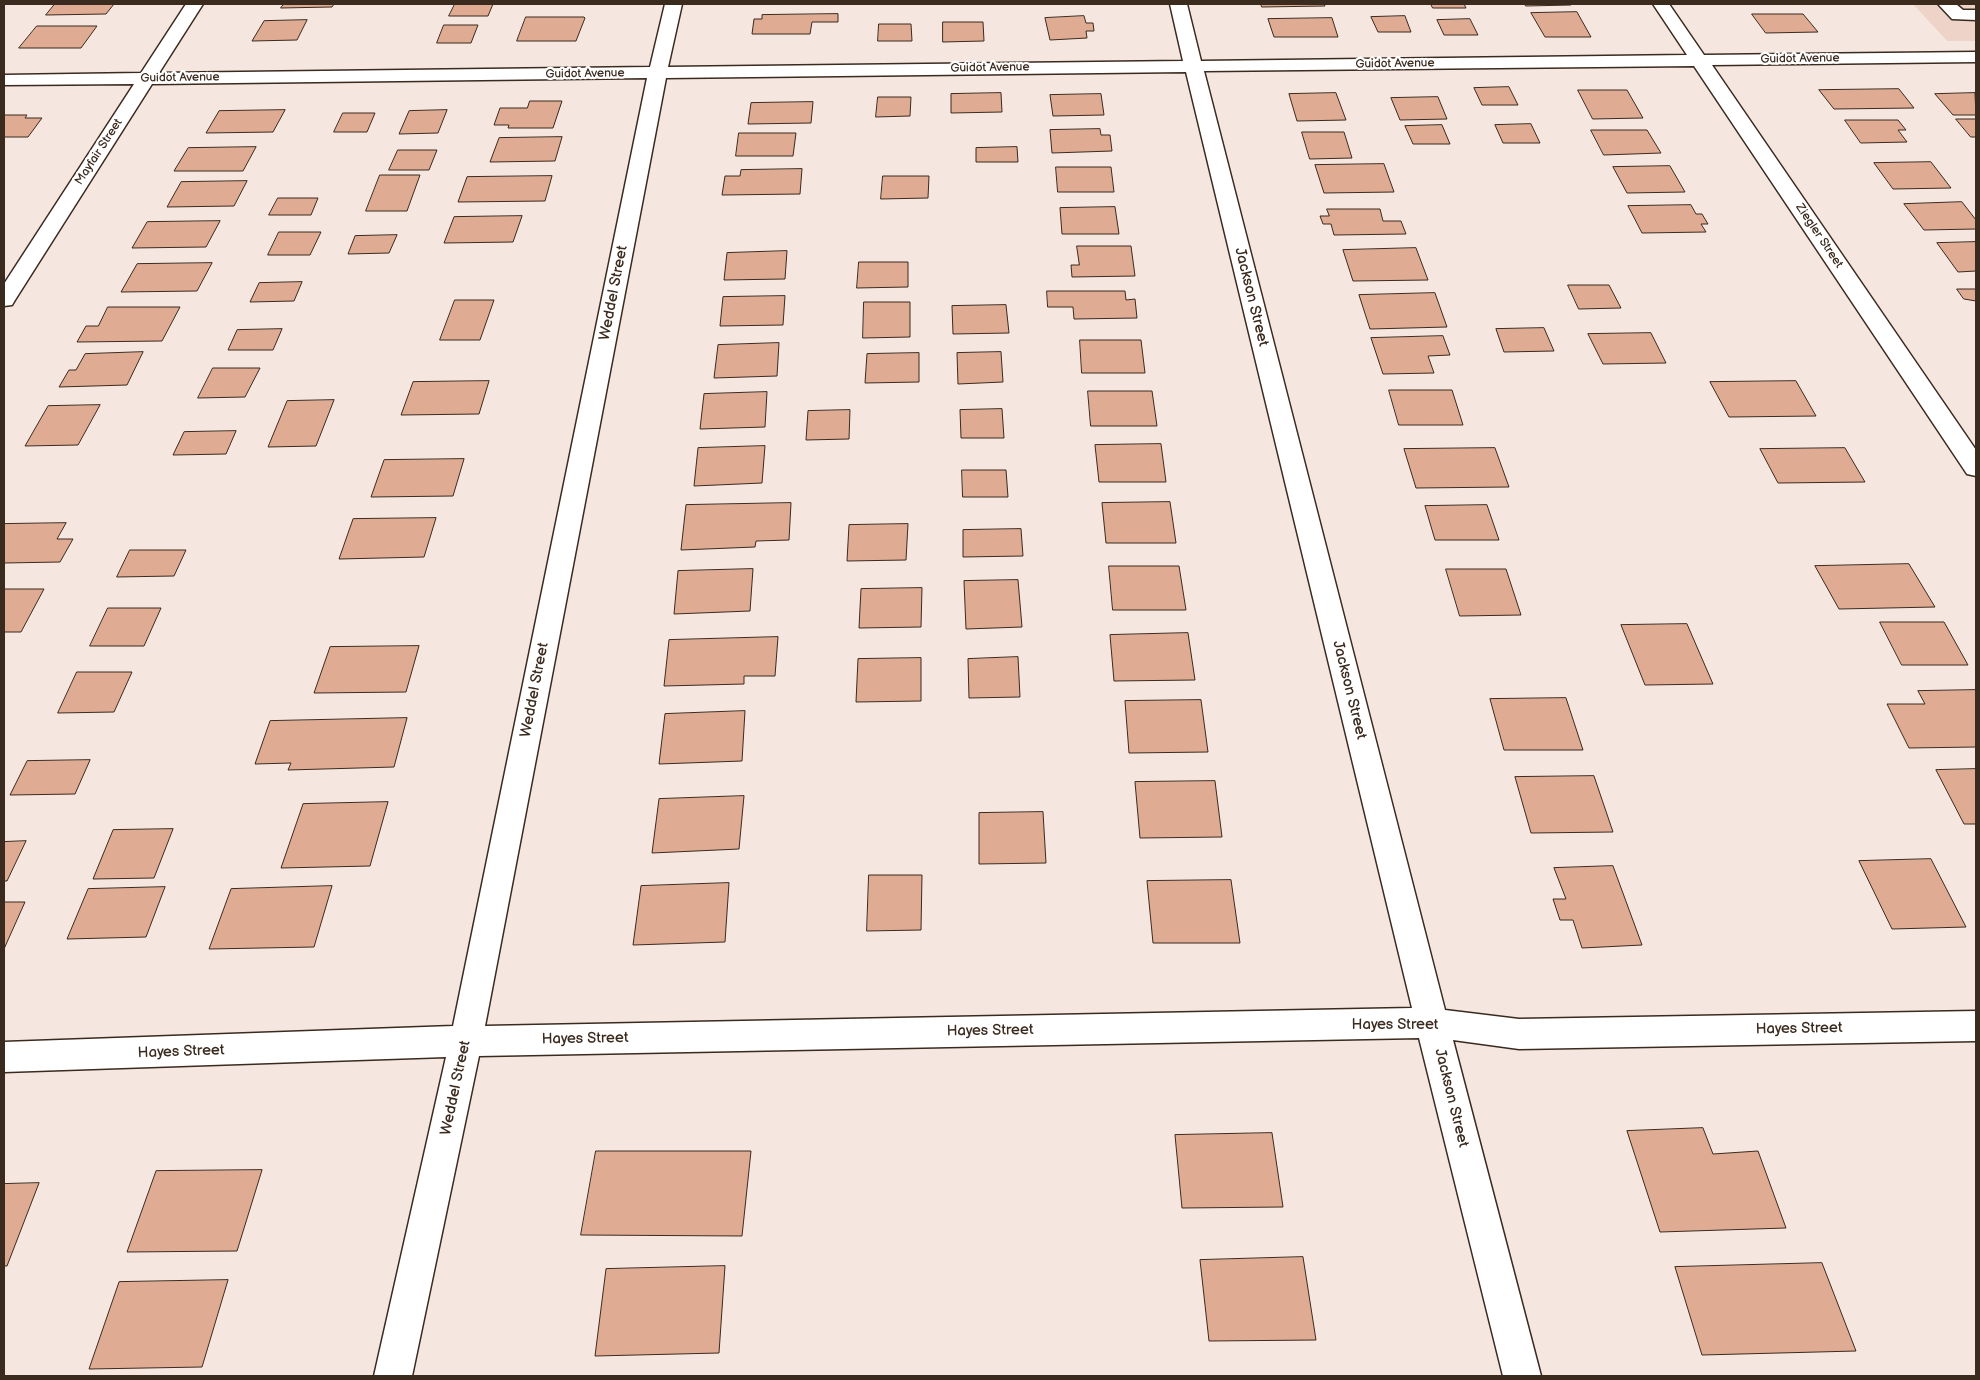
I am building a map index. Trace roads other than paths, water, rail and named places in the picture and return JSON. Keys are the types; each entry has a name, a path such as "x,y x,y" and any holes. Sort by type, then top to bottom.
{"street":[{"name":"Mayfair Street","path":"4,300 194,4"},
{"name":"Weddel Street","path":"393,1376 466,1041 673,4"},
{"name":"Jackson Street","path":"1178,4 1522,1376"},
{"name":"Ziegler Street","path":"1661,4 1976,468"},
{"path":"1947,4 1958,15 1976,15"},
{"name":"Guidot Avenue","path":"4,80 1976,57"},
{"name":"Hayes Street","path":"4,1057 466,1041 1432,1023 1518,1034 1976,1026"}]}
